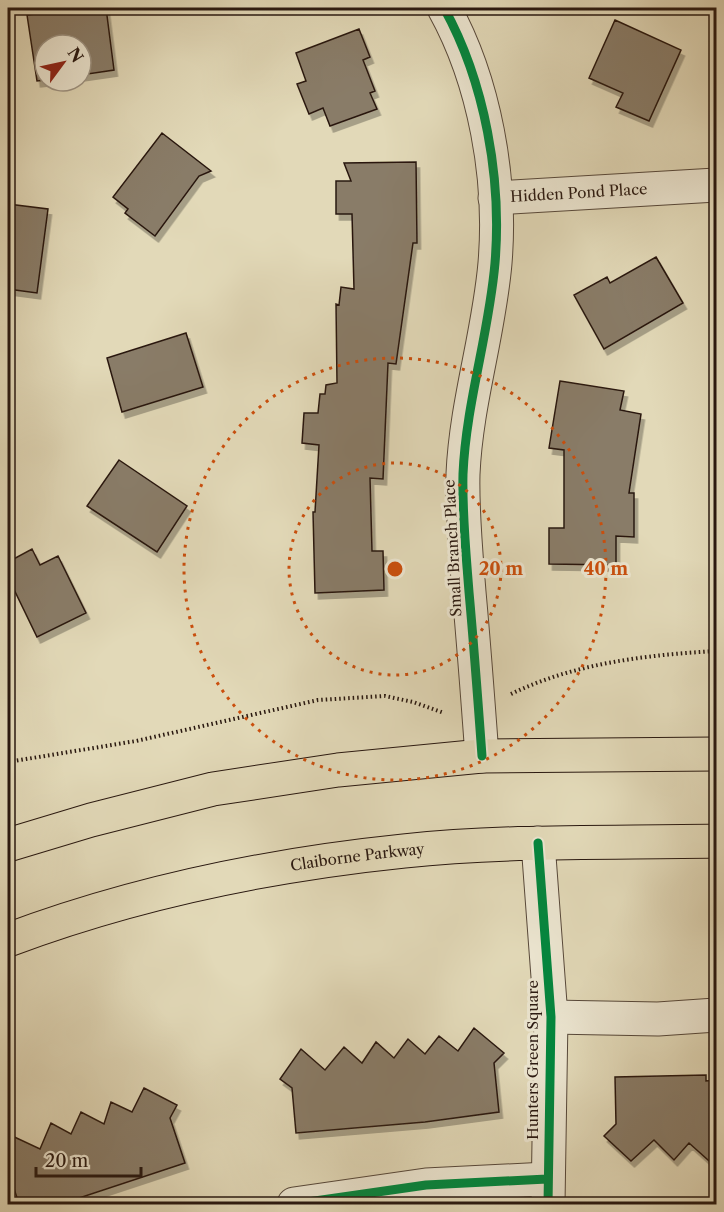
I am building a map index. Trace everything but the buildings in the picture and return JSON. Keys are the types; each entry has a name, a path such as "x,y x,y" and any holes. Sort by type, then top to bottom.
{"main road":[{"path":"8,845 91,820 213,789 338,770 482,756 717,754"},
{"name":"Claiborne Parkway","path":"8,940 117,903 243,874 405,850 538,843 717,841"}],"street":[{"name":"Hidden Pond Place","path":"444,8 478,93 491,160 495,198 717,186"},
{"name":"Small Branch Place","path":"482,756 464,523 463,474 470,403 495,263 495,198"},
{"name":"Hunters Green Square","path":"538,843 550,1017 548,1192"},
{"path":"550,1017 658,1019 717,1015"},
{"path":"294,1204 426,1185 548,1192"}],"path":[{"path":"8,762 136,741 318,700 385,696 413,702 446,714 478,709 537,680 603,663 717,651"}],"cycle path":[{"path":"444,8 470,67 480,99 488,132 496,198 495,263 492,290 468,421 463,474 464,533 482,756"},
{"path":"538,843 551,1017 548,1204"},
{"path":"294,1204 426,1185 547,1179"}]}
